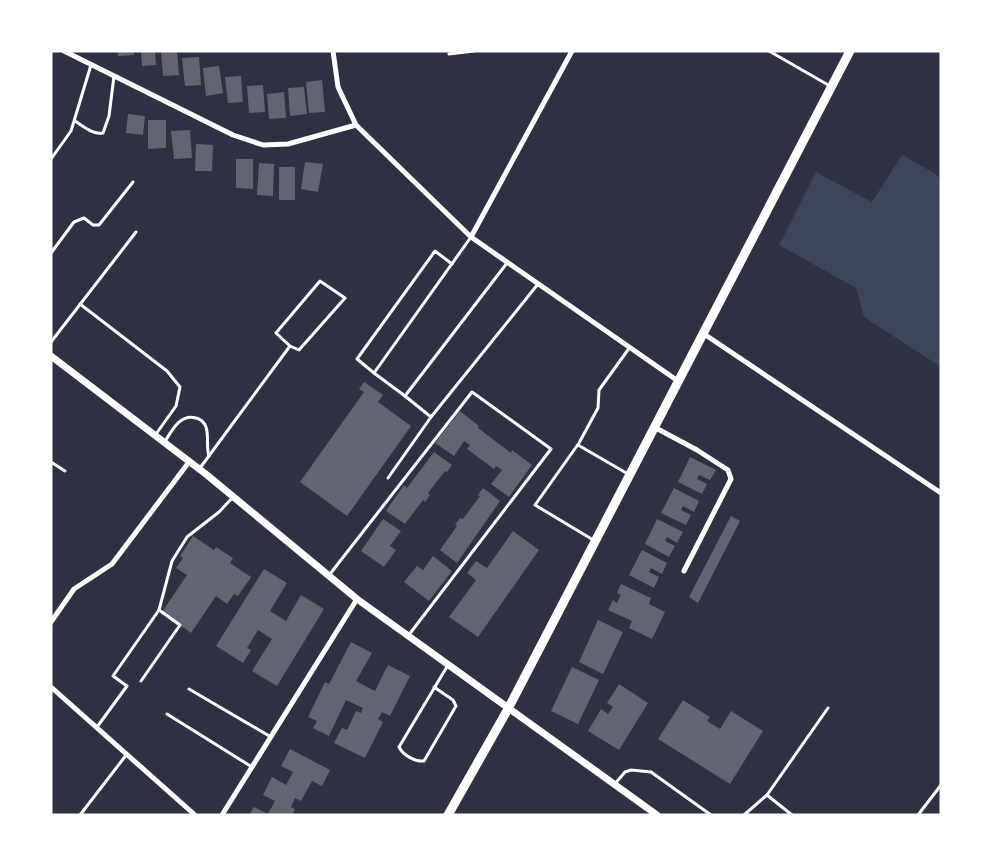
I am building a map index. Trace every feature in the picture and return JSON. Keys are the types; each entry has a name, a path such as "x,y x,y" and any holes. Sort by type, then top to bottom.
{"main road":[{"path":"448,815 508,709 850,51"}],"street":[{"path":"64,51 233,135 263,145 288,144 356,125"},
{"path":"333,51 338,87 356,125 471,237 678,381"},
{"path":"471,237 572,51"},
{"path":"704,334 941,493"},
{"path":"51,357 189,462 357,599 657,815"},
{"path":"654,427 728,470 731,479 684,571"},
{"path":"51,622 74,589 112,564 189,462"},
{"path":"222,815 357,599"},
{"path":"51,687 195,815"}],"lane":[{"path":"449,54 474,51"},
{"path":"769,51 831,87"},
{"path":"51,159 71,131 92,65"},
{"path":"75,121 98,134 103,133 109,116 114,76"},
{"path":"51,253 79,219 84,218 93,225 99,225 133,182"},
{"path":"51,342 136,232"},
{"path":"375,372 471,237"},
{"path":"431,417 357,359 435,250 452,264"},
{"path":"405,396 508,262"},
{"path":"320,281 345,297 299,350 290,346 276,333 320,281"},
{"path":"388,478 431,417 538,284"},
{"path":"80,304 167,371 180,387 176,406 154,435"},
{"path":"199,470 290,346"},
{"path":"595,541 535,505 578,445 598,408 599,390 630,347"},
{"path":"329,576 472,392 551,449 408,636"},
{"path":"164,443 176,425 193,416 202,420 206,425 206,445 209,456"},
{"path":"578,445 630,475"},
{"path":"51,462 65,471"},
{"path":"97,727 127,686 113,676 159,610 172,561 187,537 219,512 233,497"},
{"path":"141,681 180,625 159,610"},
{"path":"434,687 453,700 456,706 424,761 418,761 401,752 399,747 434,687 448,665"},
{"path":"189,689 271,737"},
{"path":"744,815 766,795 828,708"},
{"path":"166,714 252,767"},
{"path":"80,815 127,754"},
{"path":"614,785 625,772 631,770 651,772 711,815"},
{"path":"918,815 941,785"},
{"path":"766,795 792,815"}],"shaded area":[{"path":"902,155 936,174 941,181 941,367 864,317 856,288 779,245 816,172 872,202"}],"building":[{"path":"118,51 134,51 134,55 118,56"},
{"path":"141,51 155,51 156,65 142,66"},
{"path":"161,51 177,51 179,75 163,76"},
{"path":"199,57 201,85 185,86 182,58"},
{"path":"219,66 223,93 206,96 203,68"},
{"path":"241,76 243,102 228,103 225,77"},
{"path":"322,80 325,112 309,113 306,82"},
{"path":"263,85 265,112 249,113 247,86"},
{"path":"304,87 307,114 290,116 288,88"},
{"path":"284,92 286,118 269,119 267,94"},
{"path":"128,114 145,116 143,135 126,133"},
{"path":"148,120 166,120 166,148 148,149"},
{"path":"190,130 192,158 174,159 171,131"},
{"path":"196,144 213,145 212,171 195,171"},
{"path":"236,159 253,159 253,189 236,188"},
{"path":"305,162 323,164 318,192 301,189"},
{"path":"259,163 274,164 273,196 257,195"},
{"path":"279,167 295,167 295,200 279,200"},
{"path":"364,382 383,395 378,402 411,426 347,516 300,482 364,392 359,389"},
{"path":"460,411 511,453 512,450 532,465 509,497 491,484 502,470 496,466 494,469 467,449 470,445 464,441 454,456 435,443"},
{"path":"434,452 452,465 428,493 430,495 425,502 423,500 405,524 386,511 404,485 407,488"},
{"path":"690,457 716,470 710,480 699,475 697,479 707,484 702,494 678,482"},
{"path":"483,488 500,501 457,563 440,550 460,518 463,519 480,496 478,495"},
{"path":"674,488 699,501 694,512 683,506 681,510 691,515 686,525 661,513"},
{"path":"731,516 740,521 698,603 689,597"},
{"path":"383,519 401,531 390,546 396,550 384,567 361,551"},
{"path":"657,519 683,532 677,543 667,537 665,541 675,546 669,557 645,544"},
{"path":"513,531 539,550 478,637 449,617 476,580 467,573 476,561 487,568"},
{"path":"193,536 214,550 216,547 233,558 230,563 251,577 238,596 234,594 227,604 216,596 191,633 162,612 187,575 176,568 183,558 180,556"},
{"path":"642,550 667,563 662,574 651,568 649,572 659,577 654,588 629,575"},
{"path":"433,556 452,571 429,601 404,582 417,566 423,570"},
{"path":"264,569 287,583 270,611 286,621 301,595 324,609 277,686 252,671 272,639 258,630 247,648 251,650 243,663 216,646"},
{"path":"621,584 651,598 649,604 665,612 652,639 629,628 632,621 608,610 613,600 617,603 621,595 617,593"},
{"path":"598,620 623,632 603,674 579,662"},
{"path":"351,642 372,653 356,681 375,691 388,665 410,676 390,716 382,712 378,719 383,722 365,758 334,743 342,728 347,730 356,711 361,713 363,708 346,700 329,736 313,728 317,721 308,717 325,682 329,684"},
{"path":"572,667 599,680 578,724 551,711"},
{"path":"619,684 648,703 619,750 588,731 601,709 608,714 613,707 607,703"},
{"path":"683,700 710,717 707,721 720,729 731,711 763,731 730,784 658,739"},
{"path":"290,749 330,770 322,786 312,781 301,801 295,798 291,807 295,809 292,815 249,815 254,807 268,814 275,801 263,795 272,777 286,785 293,772 281,766"}]}
